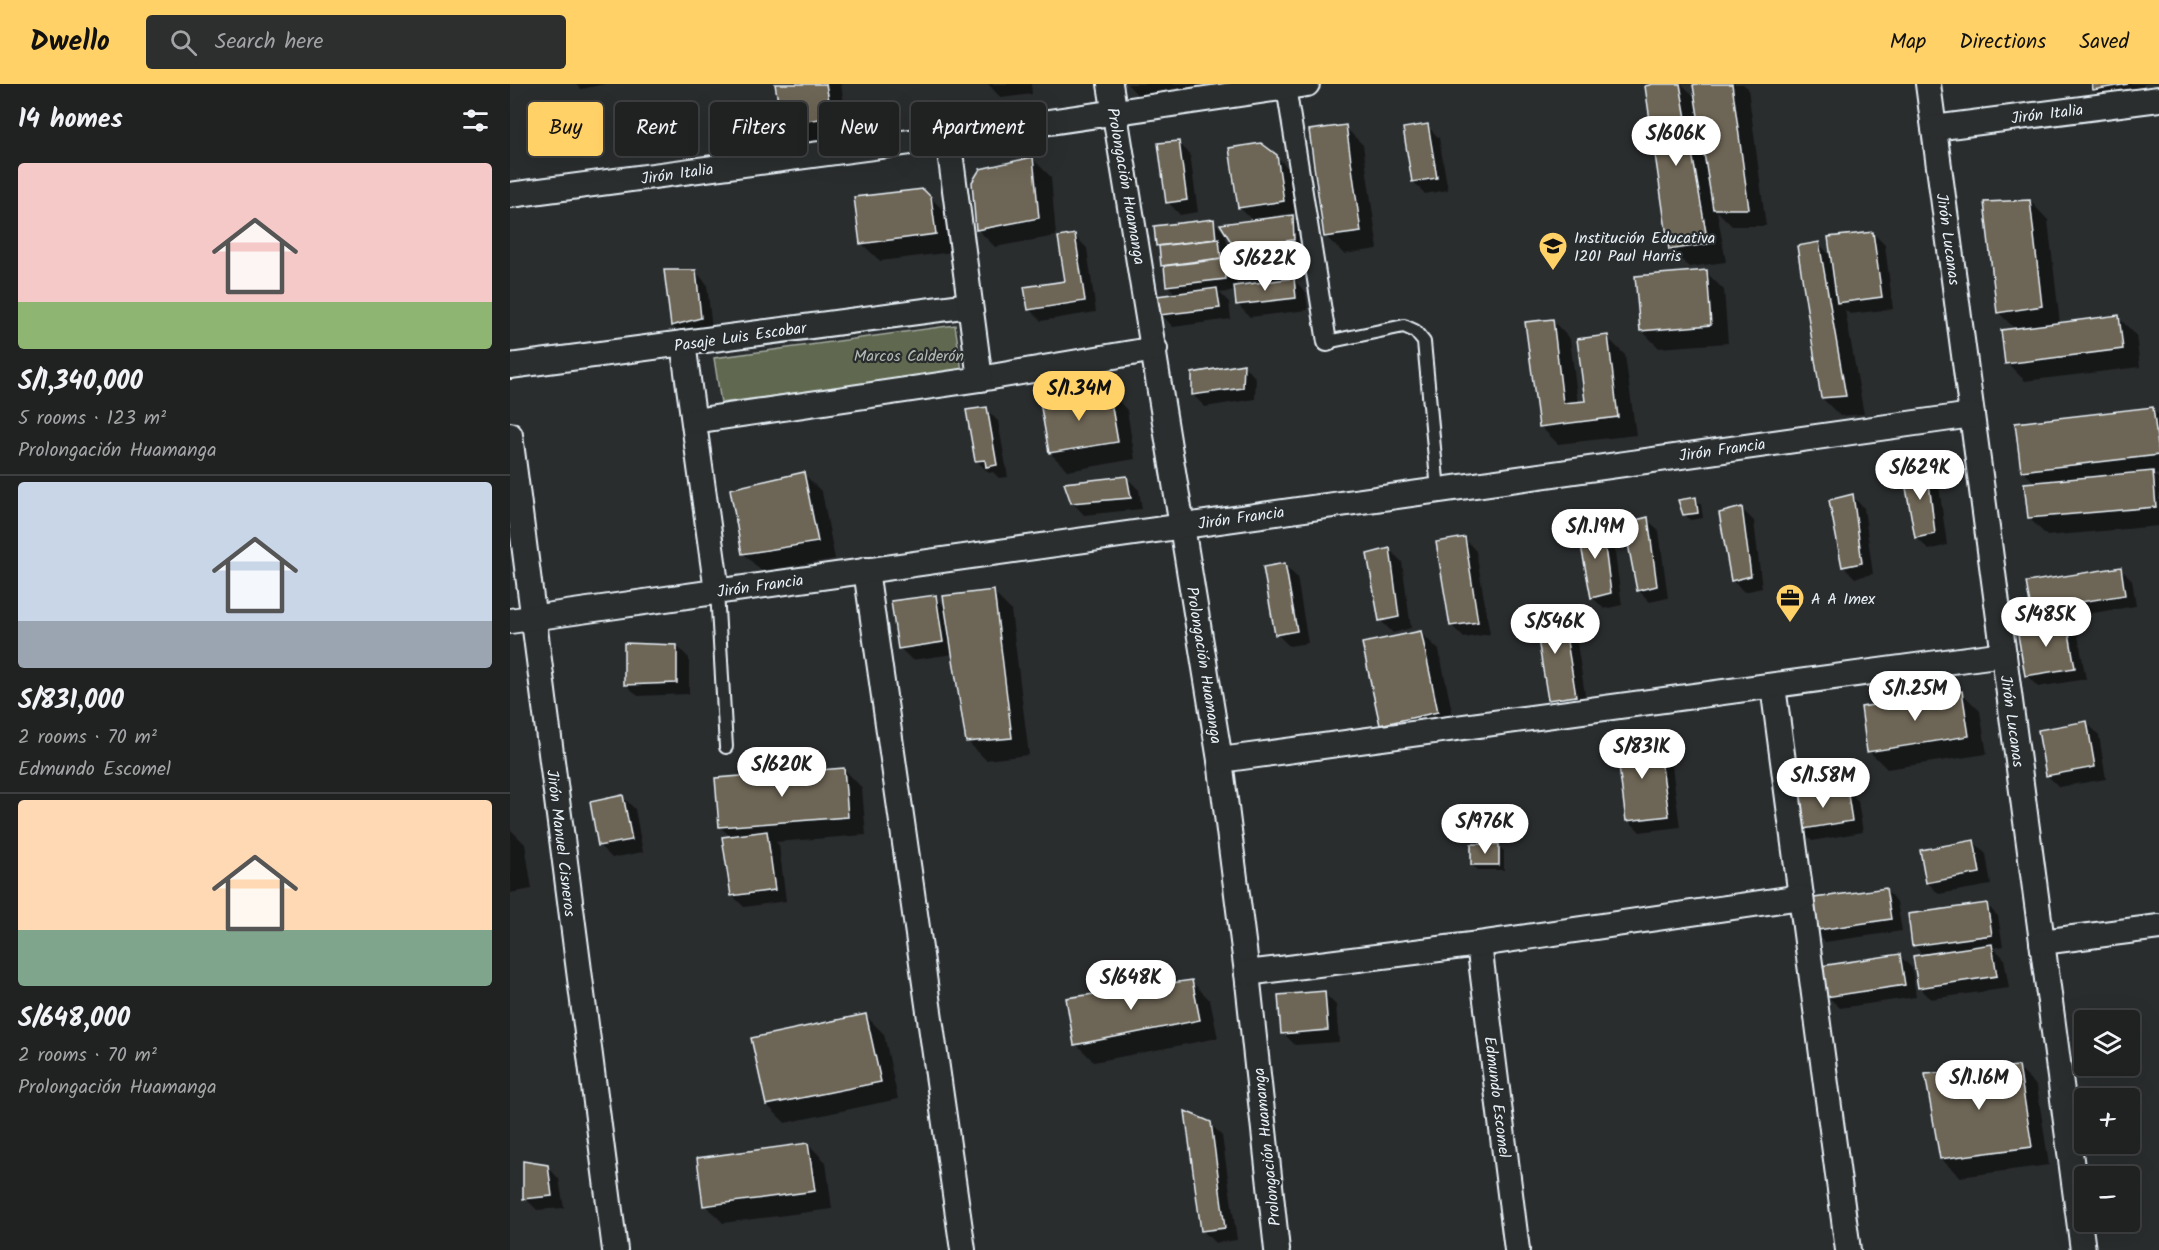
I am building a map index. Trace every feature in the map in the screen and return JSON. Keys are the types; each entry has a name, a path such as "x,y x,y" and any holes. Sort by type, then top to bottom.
{"street":[{"name":"Prolongación Huamanga","path":"1110,84 1155,349 1220,760 1247,973 1277,1250"},
{"name":"Jirón Lucanas","path":"1928,84 2083,1250"},
{"name":"Jirón Italia","path":"1046,123 1297,86"},
{"path":"1297,86 1327,342"},
{"name":"Jirón Italia","path":"1934,128 2159,99"},
{"name":"Jirón Italia","path":"510,195 911,142"},
{"path":"950,156 980,379"},
{"name":"Pasaje Luis Escobar","path":"510,366 970,305"},
{"path":"683,343 717,591"},
{"path":"694,421 980,379 1155,349"},
{"name":"Jirón Francia","path":"521,619 1972,415"},
{"name":"Jirón Manuel Cisneros","path":"510,435 521,619 615,1250"},
{"path":"867,570 963,1250"},
{"path":"1220,760 2004,654"},
{"path":"1773,686 1848,1250"},
{"path":"1247,973 1479,944 1801,897"},
{"path":"2042,942 2159,927"},
{"name":"Edmundo Escomel","path":"1479,944 1517,1250"}],"lane":[{"path":"1327,342 1404,326 1415,331 1424,342 1438,490"},
{"path":"717,591 726,747"}],"green space":[{"name":"Marcos Calderón","path":"955,325 962,371 721,403 714,358"}],"building":[{"path":"775,84 826,84 829,102 819,102 819,119 807,121 807,102 778,102"},
{"path":"1680,84 1708,244 1669,250 1645,86"},
{"path":"1732,84 1749,209 1713,209 1693,85"},
{"path":"2092,84 2128,84 2093,90"},
{"path":"1428,124 1437,178 1412,182 1403,128"},
{"path":"1346,125 1361,232 1324,237 1309,130"},
{"path":"1179,141 1187,200 1166,203 1158,143"},
{"path":"1261,143 1277,155 1284,201 1238,208 1229,148"},
{"path":"1033,157 1039,218 976,230 972,182 980,169"},
{"path":"923,189 931,197 936,234 860,244 854,197"},
{"path":"2030,200 2042,306 1997,313 1984,202"},
{"path":"1293,215 1294,240 1234,247 1220,224"},
{"path":"1214,219 1216,239 1156,246 1154,226"},
{"path":"1873,232 1882,297 1837,303 1828,237"},
{"path":"1075,234 1085,301 1028,310 1024,287 1065,281 1058,237"},
{"path":"1219,239 1221,258 1161,266 1159,246"},
{"path":"1819,242 1846,396 1821,398 1797,246"},
{"path":"1224,259 1226,279 1166,286 1164,266"},
{"path":"664,270 696,270 701,318 671,326"},
{"path":"1707,270 1711,325 1640,331 1635,276"},
{"path":"1294,278 1296,298 1236,305 1234,286"},
{"path":"1217,288 1220,308 1160,315 1157,296"},
{"path":"2119,315 2123,349 2005,364 2001,330"},
{"path":"1553,319 1563,403 1585,401 1577,339 1608,335 1618,417 1539,427 1525,322"},
{"path":"1244,364 1243,388 1192,395 1192,373"},
{"path":"1109,390 1118,442 1049,453 1040,402"},
{"path":"987,407 997,465 986,467 985,460 975,461 966,410"},
{"path":"2153,407 2159,455 2021,471 2015,423"},
{"path":"1927,465 1935,534 1915,538 1903,471"},
{"path":"2153,471 2156,507 2028,518 2024,483"},
{"path":"804,472 818,542 742,554 730,489"},
{"path":"1127,476 1131,498 1071,503 1064,483"},
{"path":"1853,494 1862,563 1842,567 1829,500"},
{"path":"1696,497 1698,513 1683,515 1678,500"},
{"path":"1742,507 1751,576 1731,581 1719,513"},
{"path":"1648,517 1657,586 1637,591 1624,523"},
{"path":"1602,524 1611,593 1591,598 1578,530"},
{"path":"1465,537 1478,622 1450,626 1436,542"},
{"path":"1390,548 1399,617 1379,621 1367,554"},
{"path":"1285,563 1297,631 1275,635 1263,567"},
{"path":"2121,567 2125,595 2031,610 2026,582"},
{"path":"994,590 1012,738 966,742 943,596"},
{"path":"936,595 943,642 898,649 891,601"},
{"path":"1562,611 1576,696 1548,700 1534,615"},
{"path":"2067,621 2075,668 2025,676 2017,629"},
{"path":"1421,631 1438,712 1380,725 1362,643"},
{"path":"624,643 677,645 677,683 624,685"},
{"path":"1962,691 1969,736 1867,752 1861,707"},
{"path":"2087,721 2095,767 2046,776 2038,730"},
{"path":"1658,738 1669,816 1626,821 1616,743"},
{"path":"844,768 848,817 719,827 715,778"},
{"path":"1847,788 1852,821 1798,830 1793,797"},
{"path":"623,795 632,840 598,846 590,802"},
{"path":"767,831 775,890 731,896 722,837"},
{"path":"1974,840 1980,873 1926,883 1920,850"},
{"path":"1471,844 1499,844 1499,865 1471,865"},
{"path":"1886,888 1891,919 1812,931 1807,899"},
{"path":"1987,903 1992,935 1912,946 1908,914"},
{"path":"1992,944 1997,976 1918,988 1913,956"},
{"path":"1900,954 1905,985 1826,997 1821,966"},
{"path":"1192,980 1200,1020 1074,1045 1066,998"},
{"path":"1325,991 1328,1030 1281,1034 1278,995"},
{"path":"866,1014 881,1082 766,1105 751,1038"},
{"path":"2019,1066 2032,1147 1940,1159 1925,1074"},
{"path":"1185,1111 1211,1122 1225,1228 1201,1231"},
{"path":"808,1143 815,1191 703,1206 697,1158"},
{"path":"523,1161 548,1165 552,1196 523,1199"}],"place":[{"name":"Institución Educativa 1201 Paul Harris","path":"1553,272"},
{"name":"A A Imex","path":"1790,624"}]}
